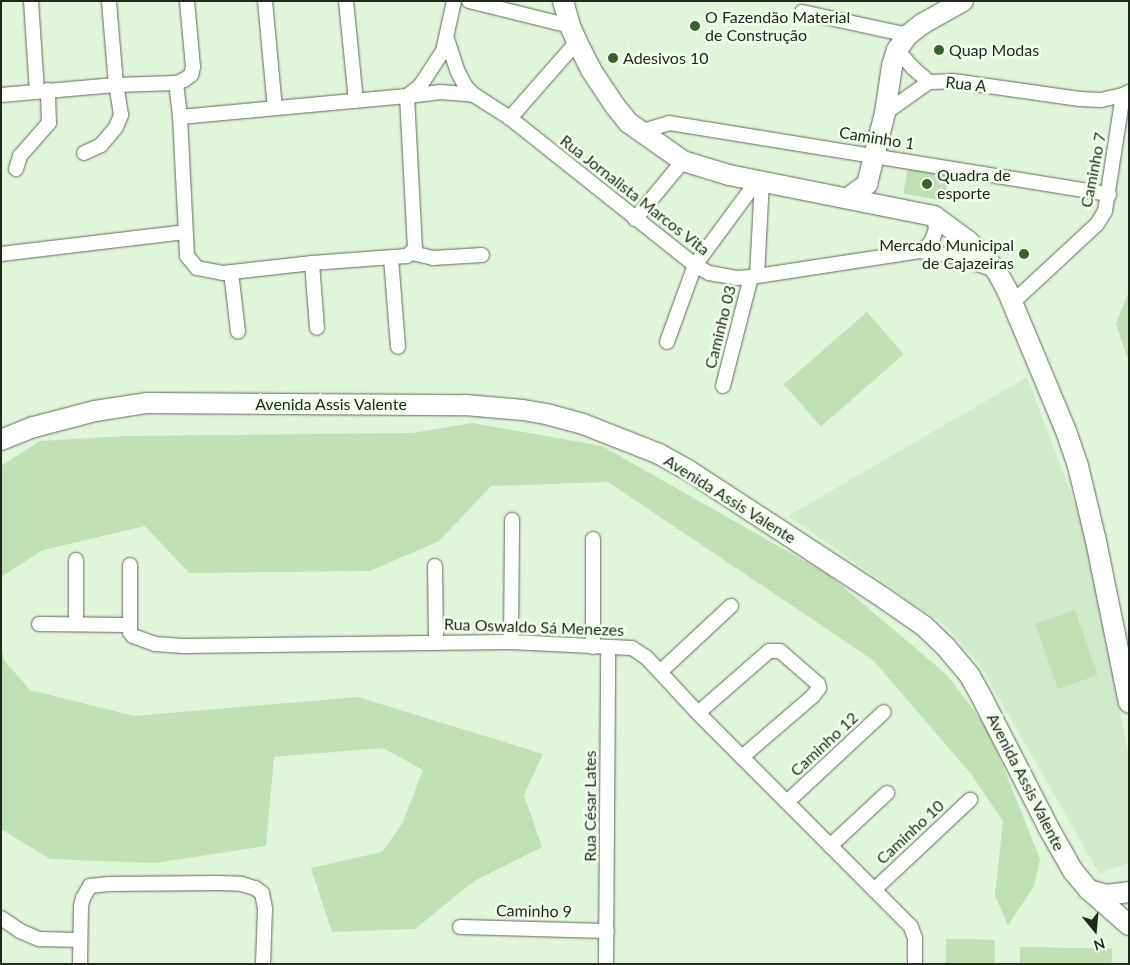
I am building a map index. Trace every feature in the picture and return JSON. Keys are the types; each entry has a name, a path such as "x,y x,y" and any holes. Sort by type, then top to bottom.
{"main road":[{"path":"563,1 573,34 591,70 614,106 640,132 683,161 760,182 934,216 968,241 996,270 1012,303 1078,466 1129,703"},
{"path":"848,198 867,184 885,114 892,66 902,42 937,15 963,1"},
{"path":"867,184 876,204"},
{"name":"Avenida Assis Valente","path":"1,440 34,427 95,411 147,403 465,405 523,410 550,415 583,424 660,454 688,470 885,599 924,626 945,646 970,676 980,692 1061,851 1089,890 1129,925"},
{"path":"1089,890 1106,895 1129,892"}],"street":[{"path":"16,168 20,156 49,122 31,1"},
{"path":"84,153 101,145 121,115 116,85 109,1"},
{"path":"1,95 116,85 176,83 184,80 191,75 193,67 187,1"},
{"path":"265,1 275,108"},
{"path":"346,1 356,101"},
{"name":"Rua Jornalista Marcos Vita","path":"454,1 447,39 457,70 465,86 474,95 510,118 695,265 721,276 754,277 920,251 939,252 996,270"},
{"path":"469,1 573,34 510,118"},
{"path":"802,12 902,42 913,68 929,82"},
{"path":"407,96 420,86 436,65 447,39"},
{"name":"Rua A","path":"885,114 929,82 953,81 1080,99 1101,100 1126,93"},
{"path":"176,83 180,117 185,232 188,256 197,268 210,272 231,272 312,263 391,258 412,253 434,258 482,255"},
{"path":"180,117 441,92 474,95"},
{"name":"Caminho 7","path":"1012,303 1098,224 1105,211 1109,194 1126,93"},
{"path":"407,96 416,244 412,253"},
{"name":"Caminho 1","path":"640,132 669,123 1109,194"},
{"path":"635,219 683,161"},
{"path":"667,342 695,265 760,182"},
{"name":"Caminho 03","path":"723,386 754,277 760,182"},
{"path":"920,251 929,245 933,238 936,230 934,216"},
{"path":"1,254 185,232"},
{"path":"391,258 398,347"},
{"path":"312,263 317,328"},
{"path":"231,272 238,332"},
{"path":"511,642 512,520"},
{"path":"592,647 593,539"},
{"path":"76,560 76,623"},
{"path":"39,624 128,625 130,565"},
{"path":"435,566 436,642"},
{"path":"660,672 731,606"},
{"name":"Rua Oswaldo Sá Menezes","path":"128,625 132,636 142,641 184,646 511,642 632,648 646,657 698,713 910,928 915,938 915,964"},
{"name":"Rua César Lates","path":"606,964 608,648"},
{"path":"698,713 769,651 780,651 818,684 817,692 791,717 742,758"},
{"name":"Caminho 12","path":"787,802 884,712"},
{"path":"830,846 887,793"},
{"name":"Caminho 10","path":"874,890 970,800"},
{"path":"80,964 83,898 90,886 95,884 241,884 255,888 262,893 264,901 263,964"},
{"path":"1,918 20,931 40,939 80,940"},
{"name":"Caminho 9","path":"460,927 606,931"}],"shaded area":[{"name":"Quadra de esporte","path":"908,167 949,174 945,201 903,194"},
{"path":"1129,291 1129,362 1116,324"},
{"path":"867,312 904,354 821,426 784,384"},
{"path":"1027,377 1083,525 1129,757 1129,863 1099,873 980,665 946,626 788,516"},
{"path":"472,423 602,446 829,575 946,674 988,729 1040,859 1034,886 1008,925 995,896 1003,821 971,774 873,660 608,482 491,486 439,541 370,571 189,573 145,526 43,550 1,577 1,466 40,441 124,436 412,433"},
{"path":"1075,610 1097,675 1058,689 1035,624"},
{"path":"1,647 4,660 30,690 134,716 358,697 543,754 524,795 542,847 474,881 415,929 332,932 311,868 382,852 402,824 423,770 383,748 274,757 266,846 155,863 50,859 1,829"},
{"path":"946,939 995,940 995,964 946,964"},
{"path":"1020,947 1112,949 1112,964 1020,964"}],"place":[{"name":"O Fazendão Material de Construção","path":"695,26"},
{"name":"Quap Modas","path":"939,50"},
{"name":"Adesivos 10","path":"613,58"},
{"name":"Quadra de esporte","path":"927,184"},
{"name":"Mercado Municipal de Cajazeiras","path":"1024,254"}]}
